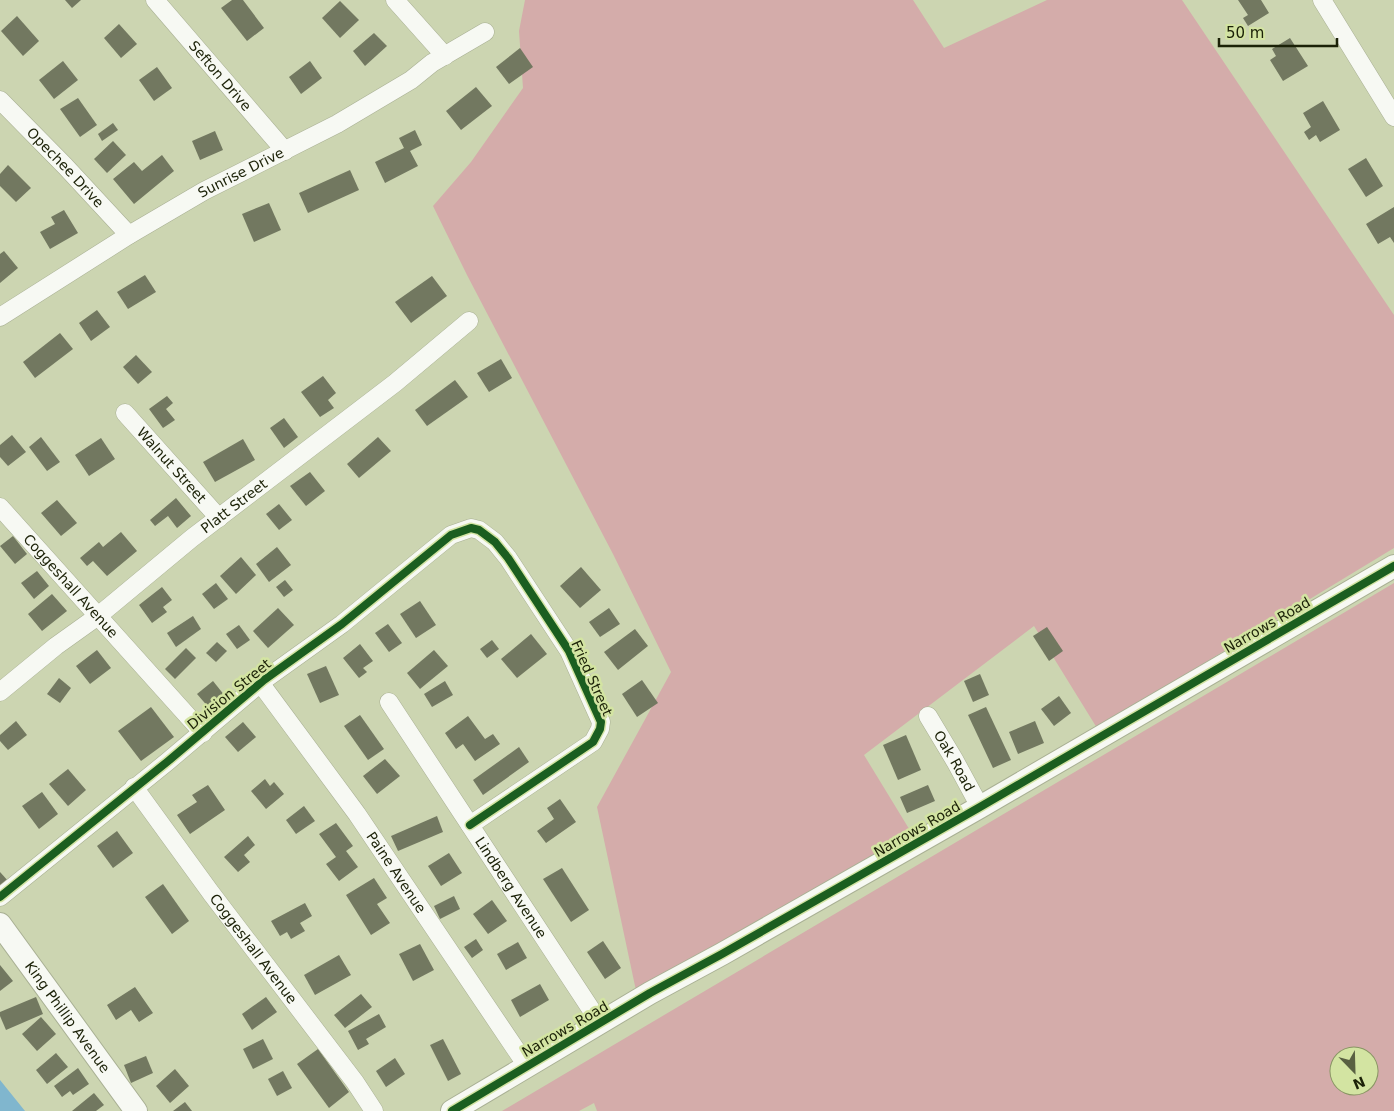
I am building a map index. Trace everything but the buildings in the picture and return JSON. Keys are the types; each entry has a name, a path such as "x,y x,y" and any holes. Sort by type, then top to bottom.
{"street":[{"name":"Sefton Drive","path":"155,0 285,151"},
{"path":"395,0 445,56"},
{"path":"1322,0 1394,117"},
{"name":"Sunrise Drive","path":"0,317 129,235 204,191 337,124 485,32"},
{"name":"Opechee Drive","path":"0,100 129,235"},
{"name":"Platt Street","path":"0,692 56,646 98,616 192,538 395,383 470,321"},
{"name":"Walnut Street","path":"125,413 219,518"},
{"name":"Coggeshall Avenue","path":"0,507 203,732"},
{"name":"Division Street","path":"0,897 261,684 342,624 451,535 471,528 479,530 481,533"},
{"name":"Fried Street","path":"470,825 593,742 600,729 601,722 569,651 508,558 495,542 483,532 481,533"},
{"name":"Narrows Road","path":"452,1111 650,993 980,807 1394,566"},
{"name":"Paine Avenue","path":"261,684 362,822 527,1066"},
{"name":"Lindberg Avenue","path":"389,702 600,1023"},
{"name":"Oak Road","path":"928,716 980,807"},
{"name":"Coggeshall Avenue","path":"134,787 211,893 355,1082 374,1111"},
{"name":"King Phillip Avenue","path":"0,924 136,1111"}],"shaded area":[{"path":"525,0 913,0 944,48 1047,0 1182,0 1394,315 1394,548 1097,728 1034,626 864,755 911,832 638,1000 597,807 671,672 613,554 467,275 433,206 471,162 523,88 519,31"},
{"path":"1394,583 1394,1111 597,1111 594,1103 579,1111 502,1111"}],"water":[{"path":"0,1080 25,1111 0,1111"}],"cycle path":[{"path":"0,897 167,762 264,680 342,624 451,535 471,528 479,530 495,542 508,558 569,651 601,722 600,729 593,742 470,825"},
{"path":"452,1111 650,993 980,807 1394,566"}]}
